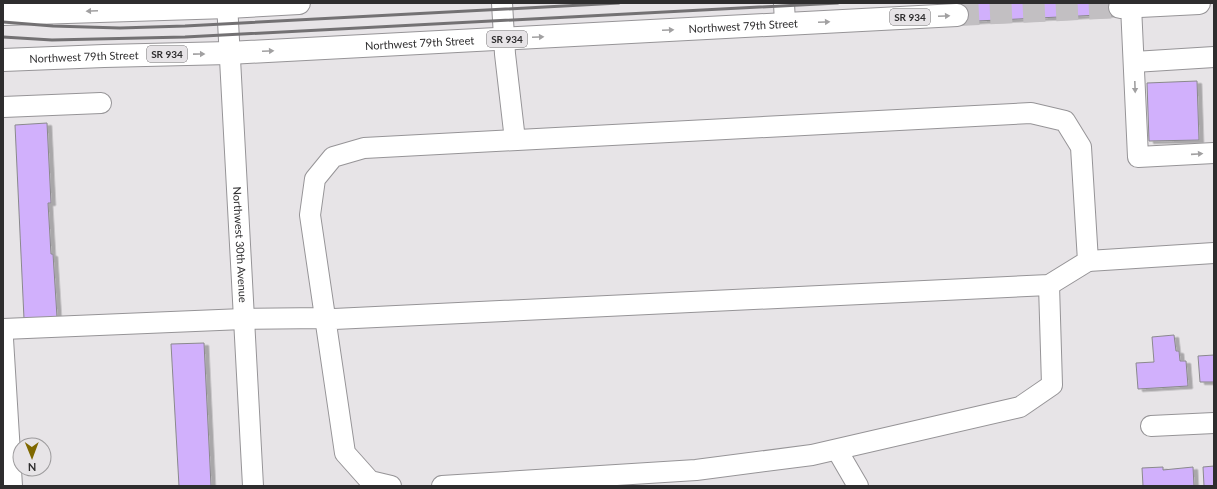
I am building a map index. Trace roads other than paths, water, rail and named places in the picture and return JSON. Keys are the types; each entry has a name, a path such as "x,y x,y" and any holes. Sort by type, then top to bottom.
{"main road":[{"path":"3,14 299,3"},
{"path":"1125,7 1199,3"},
{"name":"Northwest 79th Street","path":"3,60 229,53 504,39 784,13 957,15"}],"street":[{"path":"502,3 504,39 515,140"},
{"name":"Northwest 30th Avenue","path":"228,5 229,53 254,486"},
{"path":"1125,7 1134,62 1138,158 1214,152"},
{"path":"1134,62 1214,57"},
{"path":"3,107 101,103"},
{"path":"391,486 370,480 345,453 310,215 315,179 333,157 364,148 1031,113 1065,121 1081,148 1088,261"},
{"path":"3,329 244,319 324,318 1048,285 1088,261 1214,253"},
{"path":"442,486 696,470 812,455 1020,408 1052,385 1048,285"},
{"path":"3,339 12,486"},
{"path":"1151,426 1214,423"},
{"path":"837,450 858,486"}],"tunnel":[{"path":"957,15 1120,7"}],"railway":[{"path":"3,22 53,26 120,28 185,26 619,3"},
{"path":"3,37 52,40 185,37 838,3"}]}
